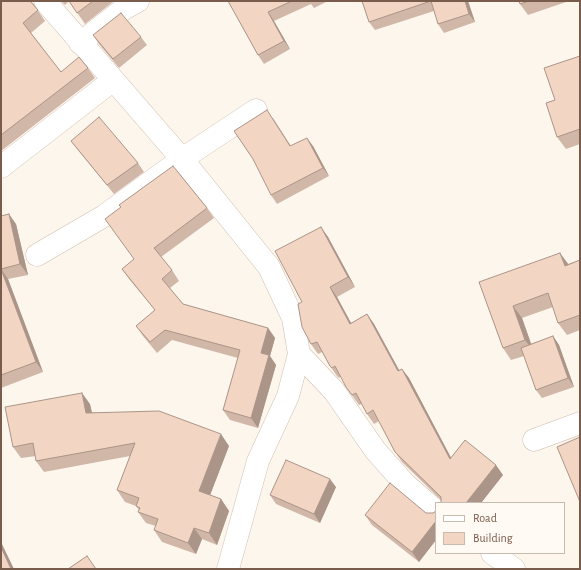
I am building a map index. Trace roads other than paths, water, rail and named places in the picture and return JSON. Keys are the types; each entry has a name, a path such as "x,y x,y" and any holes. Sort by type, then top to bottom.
{"street":[{"path":"45,1 112,81 182,159 269,267 293,318 299,354 288,396 258,460 228,569"},
{"path":"80,43 125,8 138,1"},
{"path":"1,167 112,81"},
{"path":"37,255 104,216 182,159 256,110"},
{"path":"299,354 334,391 375,450 405,484 435,511"},
{"path":"534,440 580,423"},
{"path":"493,554 514,569"}]}
